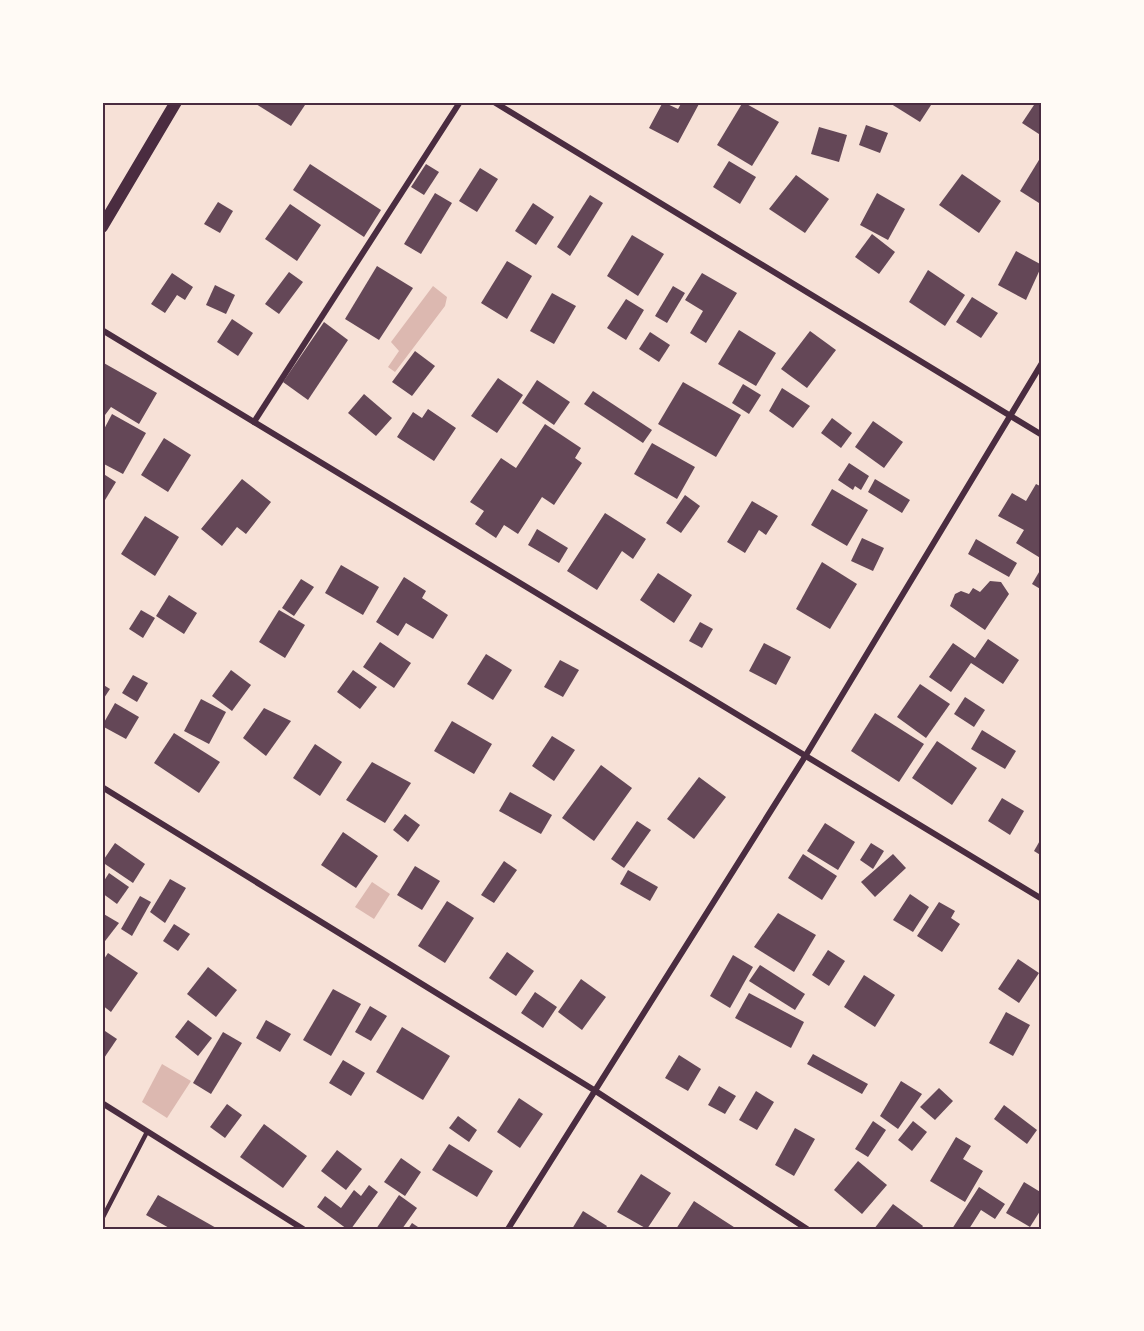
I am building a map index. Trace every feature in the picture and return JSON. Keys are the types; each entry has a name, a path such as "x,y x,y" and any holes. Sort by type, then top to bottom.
{"main road":[{"path":"102,227 176,102"}],"street":[{"path":"254,422 460,102"},
{"path":"494,102 1042,435"},
{"path":"102,330 1042,899"},
{"path":"508,1229 806,755 1042,363"},
{"path":"102,788 594,1090 807,1229"},
{"path":"102,1102 303,1229"}],"lane":[{"path":"102,1219 147,1132"}],"shaded area":[{"path":"433,286 447,297 445,306 395,372 388,367 399,351 391,342"},
{"path":"372,882 390,894 374,919 355,907"},
{"path":"162,1064 191,1081 167,1118 142,1102"}],"building":[{"path":"253,102 307,102 291,126"},
{"path":"663,102 678,109 682,102 700,102 678,143 649,128"},
{"path":"743,102 779,122 752,166 717,145"},
{"path":"888,102 933,102 920,122"},
{"path":"1036,102 1042,102 1042,136 1022,123"},
{"path":"866,125 888,133 880,153 859,145"},
{"path":"819,127 847,135 839,162 811,154"},
{"path":"1042,155 1042,198 1039,203 1020,191"},
{"path":"729,161 756,177 740,204 713,187"},
{"path":"310,164 381,210 364,237 293,190"},
{"path":"426,164 439,172 424,195 411,187"},
{"path":"480,168 498,179 477,212 459,201"},
{"path":"962,174 1001,201 979,233 939,205"},
{"path":"796,175 829,199 805,233 769,209"},
{"path":"435,193 452,203 421,254 404,244"},
{"path":"877,193 905,209 888,240 860,225"},
{"path":"590,195 603,203 570,256 557,247"},
{"path":"218,202 233,211 220,233 204,224"},
{"path":"533,203 554,217 536,245 515,231"},
{"path":"290,204 321,225 297,261 265,239"},
{"path":"872,234 895,252 879,274 855,257"},
{"path":"632,235 664,254 638,296 607,276"},
{"path":"1016,251 1042,265 1026,300 998,285"},
{"path":"507,261 532,276 507,319 481,303"},
{"path":"377,266 413,288 379,340 345,319"},
{"path":"928,270 965,295 945,326 909,302"},
{"path":"289,272 303,282 279,314 265,304"},
{"path":"172,273 193,287 185,300 177,295 165,313 151,304"},
{"path":"702,273 737,293 706,343 690,333 703,311 685,300"},
{"path":"215,285 235,295 226,314 206,305"},
{"path":"673,286 685,293 667,323 655,316"},
{"path":"552,293 576,306 554,344 530,331"},
{"path":"972,297 998,313 981,338 956,322"},
{"path":"626,299 644,310 626,340 607,328"},
{"path":"232,319 253,333 238,356 217,342"},
{"path":"324,322 348,340 308,400 283,382"},
{"path":"739,330 776,353 756,386 718,364"},
{"path":"810,331 836,350 807,388 781,369"},
{"path":"650,332 670,345 659,362 639,349"},
{"path":"415,351 435,366 412,396 392,382"},
{"path":"102,362 157,393 139,424 111,407 102,419"},
{"path":"498,378 523,395 497,433 471,416"},
{"path":"537,380 570,402 554,425 522,403"},
{"path":"683,382 741,415 716,457 658,424"},
{"path":"743,384 761,395 749,414 732,403"},
{"path":"782,388 810,406 793,428 769,411"},
{"path":"593,391 652,430 643,443 584,404"},
{"path":"364,394 392,418 376,436 348,413"},
{"path":"428,409 456,428 434,461 397,437 413,412 422,418"},
{"path":"112,414 146,433 123,474 102,463 102,433"},
{"path":"832,418 852,433 841,448 821,433"},
{"path":"873,421 903,442 884,468 855,447"},
{"path":"545,424 581,448 575,458 582,463 554,505 542,497 518,534 504,525 496,538 475,524 484,511 470,502 501,458 516,468"},
{"path":"164,438 191,455 168,492 141,475"},
{"path":"652,443 695,467 677,499 634,474"},
{"path":"849,463 869,476 861,490 855,486 853,490 838,480"},
{"path":"102,473 116,482 102,505"},
{"path":"242,479 271,502 246,534 237,527 222,546 201,529"},
{"path":"875,479 910,500 902,513 868,492"},
{"path":"1036,484 1042,487 1042,559 1016,543 1024,530 998,516 1012,493 1026,501"},
{"path":"832,489 868,510 847,546 811,525"},
{"path":"685,495 700,506 681,533 666,523"},
{"path":"752,501 778,516 766,535 759,530 745,553 727,542"},
{"path":"605,513 646,539 633,559 622,551 597,590 567,571"},
{"path":"145,516 179,537 155,576 121,554"},
{"path":"537,529 568,548 559,563 528,545"},
{"path":"862,538 884,548 873,571 851,561"},
{"path":"976,539 1017,563 1009,577 968,554"},
{"path":"822,562 857,584 830,629 796,609"},
{"path":"341,565 379,587 363,615 325,593"},
{"path":"1042,567 1042,590 1032,584"},
{"path":"658,573 692,595 674,623 640,600"},
{"path":"404,577 426,591 422,598 448,615 433,639 406,623 398,636 376,622"},
{"path":"301,579 314,587 294,616 282,608"},
{"path":"990,581 1001,582 1009,594 985,630 950,606 955,594 961,591 969,594 973,588 980,592"},
{"path":"169,595 197,613 184,634 156,616"},
{"path":"141,610 155,618 143,638 129,629"},
{"path":"279,610 305,625 285,658 259,642"},
{"path":"700,622 713,629 702,648 689,641"},
{"path":"988,639 1019,660 1003,684 971,663 951,692 929,677 953,643 975,658"},
{"path":"380,642 411,663 394,688 363,667"},
{"path":"764,643 791,657 776,685 749,671"},
{"path":"486,654 512,670 493,700 467,684"},
{"path":"560,660 579,670 563,697 544,687"},
{"path":"231,670 251,685 232,711 212,696"},
{"path":"353,670 377,687 360,709 337,692"},
{"path":"133,675 148,683 137,702 122,693"},
{"path":"102,684 110,689 102,701"},
{"path":"920,684 950,704 926,738 897,717"},
{"path":"965,697 985,710 974,727 954,714"},
{"path":"201,699 226,712 209,744 184,731"},
{"path":"115,703 139,717 126,739 102,726"},
{"path":"264,708 291,721 266,756 243,738"},
{"path":"875,713 924,744 899,782 851,751"},
{"path":"452,721 492,744 474,774 434,751"},
{"path":"982,730 1016,751 1005,769 971,749"},
{"path":"174,733 220,762 199,793 154,763"},
{"path":"552,736 575,750 554,781 532,766"},
{"path":"937,741 977,768 952,805 912,778"},
{"path":"315,744 342,762 320,796 293,778"},
{"path":"372,762 411,783 385,823 346,800"},
{"path":"601,765 632,788 594,841 562,818"},
{"path":"699,777 726,797 694,839 667,819"},
{"path":"510,792 552,815 541,834 499,811"},
{"path":"1002,798 1024,811 1010,835 988,821"},
{"path":"405,814 420,825 408,842 393,830"},
{"path":"637,821 651,830 624,868 611,859"},
{"path":"825,823 855,842 838,870 807,851"},
{"path":"343,832 378,856 356,888 321,865"},
{"path":"1042,837 1042,856 1034,851"},
{"path":"115,843 145,864 133,883 102,862"},
{"path":"871,843 884,851 873,869 860,860"},
{"path":"803,854 837,876 822,900 788,878"},
{"path":"893,854 906,868 875,897 861,882"},
{"path":"504,861 517,870 494,903 481,895"},
{"path":"415,866 440,881 422,910 397,895"},
{"path":"628,870 658,887 650,901 620,884"},
{"path":"109,873 129,887 117,904 102,893 102,884"},
{"path":"170,879 186,888 165,923 150,912"},
{"path":"910,894 929,907 913,932 893,920"},
{"path":"140,896 151,902 132,936 121,929"},
{"path":"447,901 474,918 445,963 418,946"},
{"path":"939,902 955,911 951,918 960,924 942,952 917,936"},
{"path":"102,913 119,923 102,945"},
{"path":"778,913 816,935 794,972 754,947"},
{"path":"174,924 190,934 178,951 163,941"},
{"path":"828,950 845,961 829,986 812,975"},
{"path":"507,952 534,971 516,996 489,978"},
{"path":"108,953 138,973 111,1012 102,1005 102,962"},
{"path":"733,955 753,967 730,1008 710,996"},
{"path":"1018,959 1039,973 1019,1003 998,989"},
{"path":"760,965 805,994 795,1010 749,981"},
{"path":"208,967 237,990 216,1017 187,994"},
{"path":"864,975 895,995 875,1027 844,1007"},
{"path":"581,979 606,997 582,1030 558,1012"},
{"path":"333,989 361,1004 331,1056 303,1040"},
{"path":"535,992 557,1007 543,1028 521,1013"},
{"path":"749,993 804,1022 791,1048 735,1018"},
{"path":"370,1006 387,1016 371,1041 355,1032"},
{"path":"1006,1012 1030,1025 1013,1056 989,1043"},
{"path":"188,1020 212,1038 198,1056 175,1037"},
{"path":"266,1020 291,1034 280,1052 256,1038"},
{"path":"402,1027 450,1056 423,1100 376,1072"},
{"path":"102,1029 117,1039 102,1061"},
{"path":"223,1032 242,1043 211,1094 193,1083"},
{"path":"813,1054 868,1084 862,1094 807,1064"},
{"path":"679,1055 701,1069 688,1091 665,1078"},
{"path":"343,1060 365,1073 351,1096 329,1083"},
{"path":"901,1081 922,1094 898,1129 880,1116"},
{"path":"719,1086 736,1096 725,1114 708,1105"},
{"path":"939,1088 953,1101 935,1120 920,1107"},
{"path":"756,1091 774,1102 757,1130 739,1120"},
{"path":"519,1098 543,1114 520,1148 497,1132"},
{"path":"227,1104 242,1115 225,1138 210,1127"},
{"path":"1004,1105 1037,1130 1027,1144 994,1119"},
{"path":"458,1116 477,1130 469,1142 449,1128"},
{"path":"873,1121 886,1130 868,1157 855,1149"},
{"path":"913,1121 927,1132 912,1151 898,1140"},
{"path":"264,1124 307,1156 283,1188 240,1157"},
{"path":"795,1128 815,1139 794,1176 775,1165"},
{"path":"956,1137 971,1146 963,1159 983,1171 965,1202 930,1181"},
{"path":"449,1144 493,1171 477,1197 432,1170"},
{"path":"337,1150 362,1169 346,1190 321,1171"},
{"path":"401,1158 421,1172 405,1196 384,1182"},
{"path":"858,1161 887,1185 862,1214 834,1190"},
{"path":"641,1174 671,1193 647,1229 617,1212"},
{"path":"1024,1182 1042,1193 1042,1208 1030,1227 1006,1213"},
{"path":"369,1185 378,1192 351,1229 347,1229 317,1207 325,1196 341,1208 354,1190 361,1196"},
{"path":"979,1187 1005,1204 995,1219 981,1210 969,1229 952,1229"},
{"path":"158,1195 218,1229 171,1229 146,1215"},
{"path":"399,1195 417,1208 402,1229 376,1229"},
{"path":"694,1201 723,1220 737,1229 676,1229"},
{"path":"893,1204 923,1226 921,1229 874,1229"},
{"path":"583,1211 607,1226 605,1229 572,1229"},
{"path":"412,1223 421,1229 408,1229"}]}
